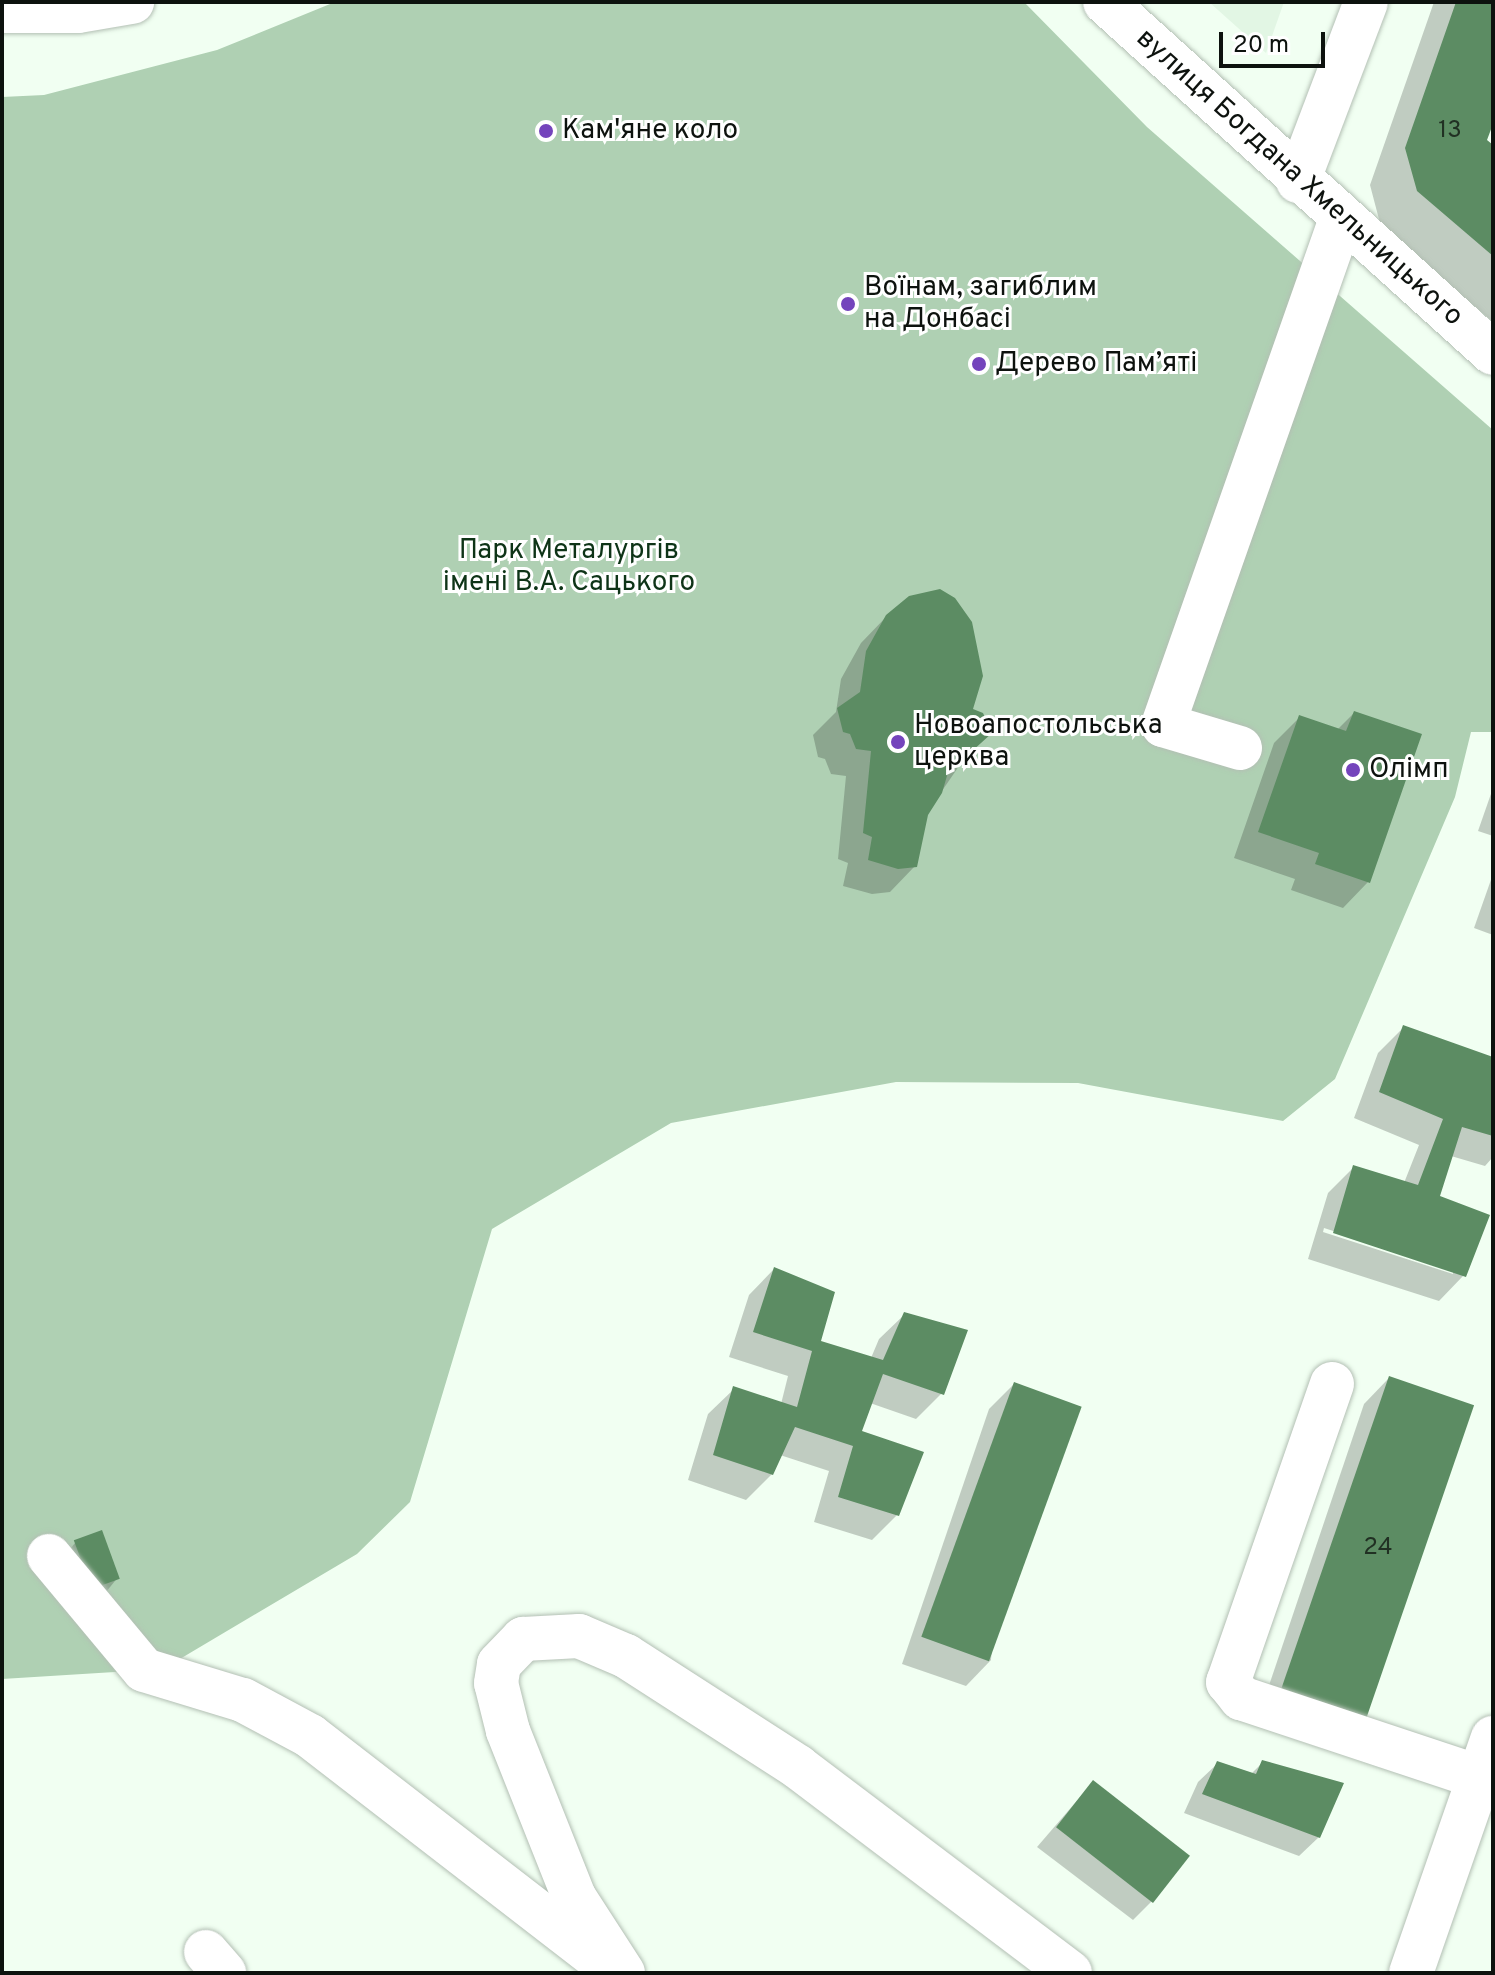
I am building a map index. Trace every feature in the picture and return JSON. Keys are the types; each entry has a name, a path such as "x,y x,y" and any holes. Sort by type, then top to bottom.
{"street":[{"path":"2,11 78,11 132,2"},
{"name":"вулиця Богдана Хмельницького","path":"1105,2 1298,181 1493,353"},
{"path":"1298,181 1366,2"},
{"path":"1240,748 1163,725 1341,219"},
{"path":"1332,1384 1228,1682 1241,1698 1484,1781 1411,1973"},
{"path":"49,1556 144,1670 243,1700 310,1736 620,1973"},
{"path":"620,1973 574,1897 508,1731 496,1683 499,1664 523,1639 579,1636 626,1656 798,1767 1070,1973"}],"shaded area":[{"path":"1209,2 1284,2 1266,53"}],"green space":[{"name":"Парк Металургів імені В.А. Сацького","path":"335,2 1024,2 1147,127 1493,430 1493,732 1471,732 1455,797 1335,1079 1283,1121 1078,1083 896,1082 671,1123 492,1229 410,1502 357,1554 163,1669 2,1679 2,97 44,95 217,50"}],"building":[{"path":"1456,2 1493,2 1493,124 1487,140 1493,145 1493,256 1417,191 1405,148"},
{"path":"940,589 955,598 972,622 983,676 973,709 983,713 992,733 970,753 964,766 951,762 942,793 928,815 917,867 898,869 868,860 872,837 863,833 871,751 856,749 850,734 843,732 837,708 860,692 866,651 886,615 909,596"},
{"path":"1354,711 1422,734 1370,883 1315,864 1319,853 1258,832 1299,715 1346,731"},
{"path":"1403,1025 1493,1057 1493,1136 1462,1127 1440,1196 1490,1215 1466,1277 1333,1233 1353,1165 1418,1185 1443,1119 1379,1092"},
{"path":"774,1267 835,1292 821,1341 883,1360 904,1312 968,1330 944,1395 883,1374 862,1431 924,1452 899,1516 838,1497 853,1446 795,1427 773,1475 713,1455 733,1386 797,1407 812,1351 753,1332"},
{"path":"1389,1376 1474,1405 1365,1721 1280,1692"},
{"path":"1014,1382 1082,1407 989,1661 921,1637"},
{"path":"102,1530 120,1579 92,1589 74,1540"},
{"path":"1262,1760 1344,1783 1320,1838 1202,1794 1217,1761 1256,1774"},
{"path":"1093,1780 1190,1856 1153,1903 1056,1827"}],"place":[{"name":"Кам'яне коло","path":"546,131"},
{"name":"Воїнам, загиблим на Донбасі","path":"848,304"},
{"name":"Дерево Пам’яті","path":"979,364"},
{"name":"Новоапостольська церква","path":"898,742"},
{"name":"Олімп","path":"1353,770"}]}
